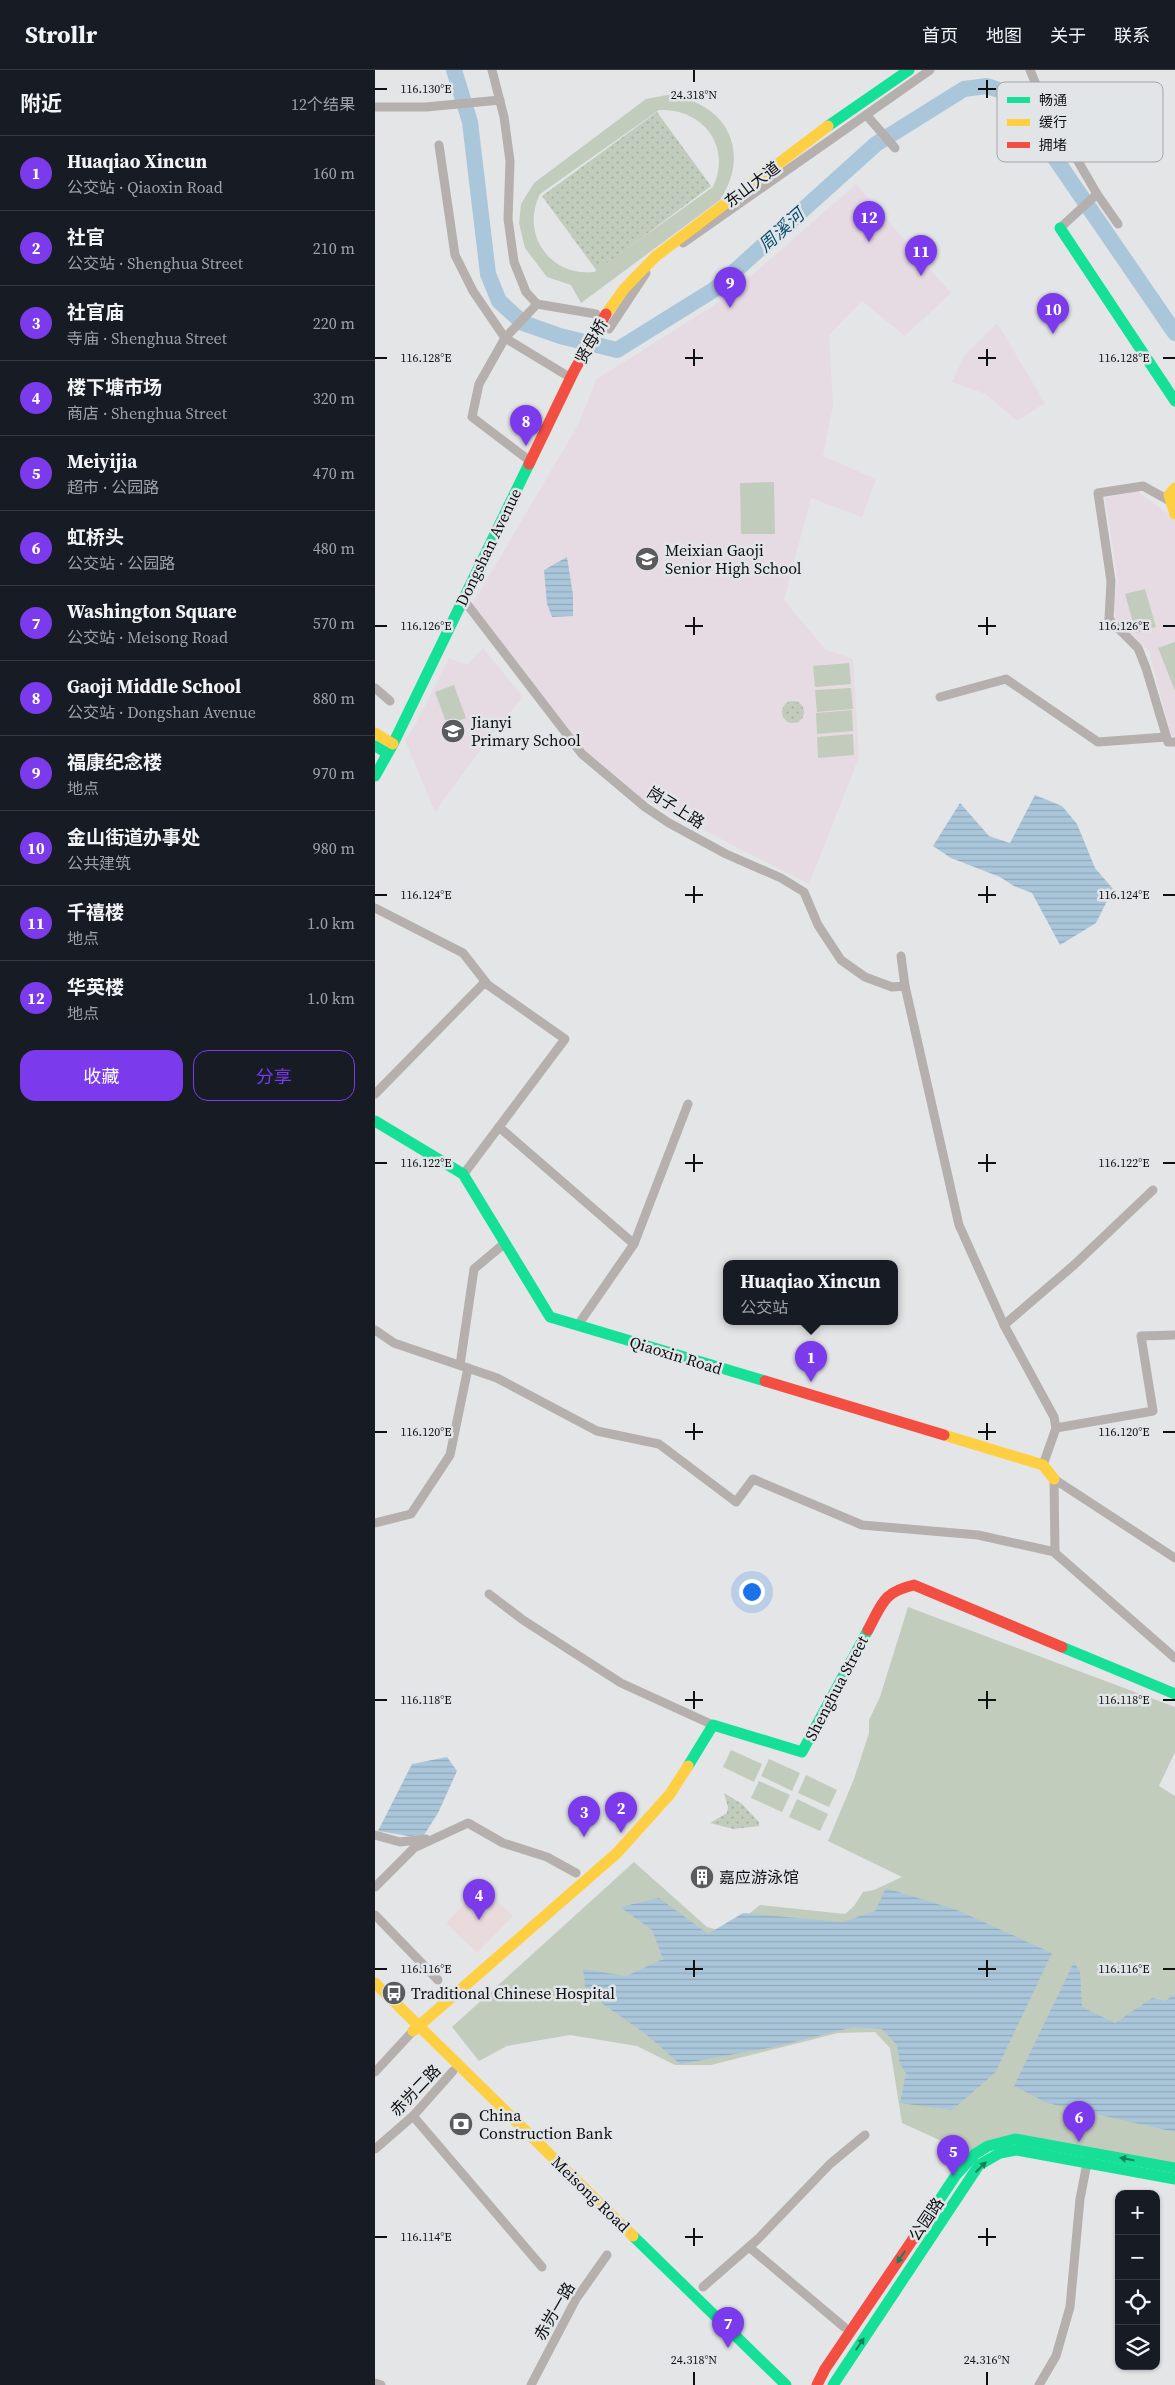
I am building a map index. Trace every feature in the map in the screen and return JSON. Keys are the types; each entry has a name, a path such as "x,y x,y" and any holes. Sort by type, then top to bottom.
{"main road":[{"name":"东山大道","path":"602,313 655,257 855,105 909,70"},
{"path":"1060,228 1175,401"},
{"name":"贤母桥","path":"573,374 602,313"},
{"name":"Dongshan Avenue","path":"375,776 390,749 573,374"},
{"path":"1175,488 1169,495 1175,514"},
{"path":"375,733 390,749"},
{"path":"375,746 390,749"},
{"name":"Qiaoxin Road","path":"375,1121 463,1175 550,1317 1043,1465"},
{"path":"1043,1465 1054,1479"},
{"name":"Shenghua Street","path":"713,1725 802,1752 883,1601 896,1589 914,1585 1175,1694"},
{"path":"413,2031 617,1853 670,1794 713,1725"},
{"name":"Meisong Road","path":"375,1983 786,2385"},
{"name":"Meisong Road","path":"375,1994 777,2385"},
{"name":"公园路","path":"817,2385 825,2369 970,2157 994,2143 1015,2139 1175,2168"},
{"name":"公园路","path":"833,2385 979,2165 999,2153 1016,2150 1175,2179"}],"street":[{"path":"492,70 496,101 510,161 508,219 514,262 534,306"},
{"path":"609,329 645,275 665,255 930,70"},
{"path":"1030,70 1035,82"},
{"path":"375,107 426,107 496,101"},
{"path":"869,118 895,148"},
{"path":"439,145 455,255 473,291 507,336 573,374"},
{"path":"1078,162 1097,194 1118,224"},
{"path":"1060,228 1097,194"},
{"path":"534,306 602,313"},
{"path":"530,462 471,417 479,384 507,336 534,306"},
{"path":"1170,501 1143,486 1098,493 1111,582 1109,619 1138,648 1147,668 1166,737 1168,742 1175,742"},
{"name":"岗子上路","path":"463,599 582,754 645,807 669,823 727,854 781,878 804,892 818,925 841,960 865,977 892,987 905,986"},
{"path":"940,697 1006,679 1098,742 1166,737"},
{"path":"375,688 390,701"},
{"path":"375,908 463,952 485,982 565,1039 463,1175"},
{"path":"901,956 905,986 959,1226 1004,1325 1054,1417 1057,1428 1043,1465"},
{"path":"375,1094 485,982"},
{"path":"578,1325 635,1244 688,1104"},
{"path":"499,1127 635,1244"},
{"path":"1004,1325 1074,1265 1153,1190"},
{"path":"375,1523 411,1514 450,1455 464,1366 474,1269 505,1243"},
{"path":"375,1330 394,1344 497,1378 597,1431 659,1444 736,1502 753,1479 862,1525 978,1535 1055,1552 1175,1658"},
{"path":"1057,1428 1153,1411 1141,1336 1175,1335"},
{"path":"1054,1479 1055,1552"},
{"path":"1054,1479 1175,1558"},
{"path":"489,1594 523,1620 621,1683 713,1725"},
{"path":"375,1887 414,1848 468,1823 503,1843 547,1857 576,1873"},
{"path":"375,1835 400,1842 433,1839"},
{"path":"375,1915 438,1980"},
{"path":"375,2072 413,2031"},
{"name":"赤岃二路","path":"375,2149 413,2116 453,2071"},
{"path":"413,2116 543,2267"},
{"path":"703,2287 749,2247 830,2164 865,2135"},
{"path":"1039,2385 1056,2356 1070,2307 1080,2199 1089,2151"},
{"path":"749,2247 844,2327"},
{"name":"赤岃一路","path":"531,2385 576,2299 607,2255"},
{"path":"375,2383 381,2385"}],"shaded area":[{"name":"Meixian Gaoji Senior High School","path":"856,184 951,293 905,336 862,301 829,335 833,405 823,456 876,479 862,517 811,498 784,600 825,649 853,659 859,757 809,884 643,799 589,755 472,605 578,425 597,379 727,297"},
{"path":"997,323 1045,403 1017,421 986,394 952,382 964,356"},
{"path":"1137,491 1175,519 1175,736 1171,735 1149,651 1119,623 1112,607 1118,581 1105,498"},
{"name":"Jianyi Primary School","path":"483,648 523,697 489,738 435,812 405,740 415,725 449,658 467,665"},
{"path":"481,1886 513,1916 477,1953 446,1923"}],"green space":[{"path":"667,95 687,99 704,107 718,117 727,131 733,146 734,163 730,181 720,200 581,303 571,285 547,277 525,248 519,223 521,204 534,183 646,99","holes":["659,110 675,111 689,115 710,132 716,144 719,157 718,172 713,187 594,272 578,272 564,268 552,260 543,250 537,238 534,224 535,209 540,194"]},
{"path":"657,112 711,186 597,271 542,196"},
{"path":"774,482 775,534 741,534 740,483"},
{"path":"1145,589 1156,627 1136,633 1125,594"},
{"path":"1175,642 1175,691 1158,648"},
{"path":"849,663 851,684 815,687 813,666"},
{"path":"454,685 466,718 447,725 435,692"},
{"path":"851,688 853,709 817,712 815,690"},
{"path":"793,701 801,704 804,712 801,720 793,723 785,720 782,712 785,704"},
{"path":"852,710 853,731 817,734 816,713"},
{"path":"853,734 854,755 818,758 817,737"},
{"path":"908,1607 1175,1707 1175,1752 1159,1786 1175,1796 1175,2171 1003,2138 968,2153 902,2123 890,2048 875,2032 838,2033 711,2065 675,2065 637,2046 570,2035 507,2046 479,2061 452,2027 634,1862 707,1927 726,1932 760,1905 845,1914 854,1906 863,1892 874,1890 902,1877 828,1841 854,1779 869,1733 869,1720 880,1697"},
{"path":"731,1750 762,1764 754,1782 723,1767"},
{"path":"769,1759 800,1773 792,1791 761,1776"},
{"path":"806,1775 837,1790 829,1807 798,1793"},
{"path":"759,1781 790,1795 782,1812 751,1798"},
{"path":"724,1793 742,1804 759,1822 759,1826 733,1829 710,1823 727,1813 728,1807"},
{"path":"797,1799 828,1814 820,1831 789,1817"}],"water":[{"path":"567,557 573,595 573,616 552,617 547,604 544,570"},
{"path":"1035,795 1062,806 1077,824 1095,868 1113,889 1096,923 1060,945 1032,893 1014,886 1000,877 951,858 933,846 960,803 989,836 1010,843"},
{"path":"447,1757 457,1771 438,1813 424,1835 409,1836 378,1831 412,1764"},
{"path":"886,1888 957,1910 1052,1953 995,2073 952,2110 900,2103 906,2073 900,2064 897,2045 882,2029 853,2027 774,2047 680,2064 647,2035 586,1992 583,1969 626,1976 663,1959 652,1930 620,1907 659,1898 708,1934 743,1913 842,1922 875,1911"},
{"path":"1074,1962 1080,1972 1082,2007 1115,2023 1152,1998 1165,2001 1175,1994 1175,2132 1047,2103 1014,2086"}],"waterway":[{"name":"周溪河","path":"454,70 470,122 488,274 499,301 523,323 560,336 617,350 715,289 876,144 964,89 987,86 997,89"},
{"name":"周溪河","path":"1058,162 1175,333"}],"traffic: fast":[{"path":"828,126 909,70"},
{"path":"1060,228 1175,401"},
{"path":"375,776 393,744 529,464"},
{"path":"375,746 387,753"},
{"path":"375,1121 463,1174 550,1317 765,1381"},
{"path":"688,1766 713,1725 802,1752 868,1630"},
{"path":"1062,1647 1175,1694"},
{"path":"930,2214 956,2175 975,2154 988,2146 1015,2139 1175,2168"},
{"path":"833,2385 979,2165 1000,2153 1016,2150 1175,2179"},
{"path":"633,2236 786,2385"}],"traffic: slow":[{"path":"606,314 624,289 655,257 828,126"},
{"path":"1175,488 1169,495 1175,514"},
{"path":"375,733 393,744"},
{"path":"944,1435 1043,1465 1054,1479"},
{"path":"413,2031 617,1853 670,1794 688,1766"},
{"path":"375,1983 633,2236"}],"traffic: jam":[{"path":"529,464 574,371 606,314"},
{"path":"765,1381 944,1435"},
{"path":"868,1630 881,1606 890,1595 914,1585 1062,1647"},
{"path":"817,2385 825,2369 930,2214"}],"place":[{"name":"华英楼","path":"869,242"},
{"name":"千禧楼","path":"921,276"},
{"name":"福康纪念楼","path":"730,308"},
{"name":"金山街道办事处","path":"1053,334"},
{"name":"Gaoji Middle School","path":"526,446"},
{"name":"Meixian Gaoji Senior High School","path":"647,559"},
{"name":"Jianyi Primary School","path":"453,731"},
{"name":"Huaqiao Xincun","path":"811,1382"},
{"name":"社官","path":"621,1833"},
{"name":"社官庙","path":"584,1837"},
{"name":"嘉应游泳馆","path":"702,1877"},
{"name":"楼下塘市场","path":"479,1920"},
{"name":"Traditional Chinese Hospital","path":"394,1993"},
{"name":"China Construction Bank","path":"461,2124"},
{"name":"虹桥头","path":"1079,2142"},
{"name":"Meiyijia","path":"953,2176"},
{"name":"Washington Square","path":"728,2348"}]}
